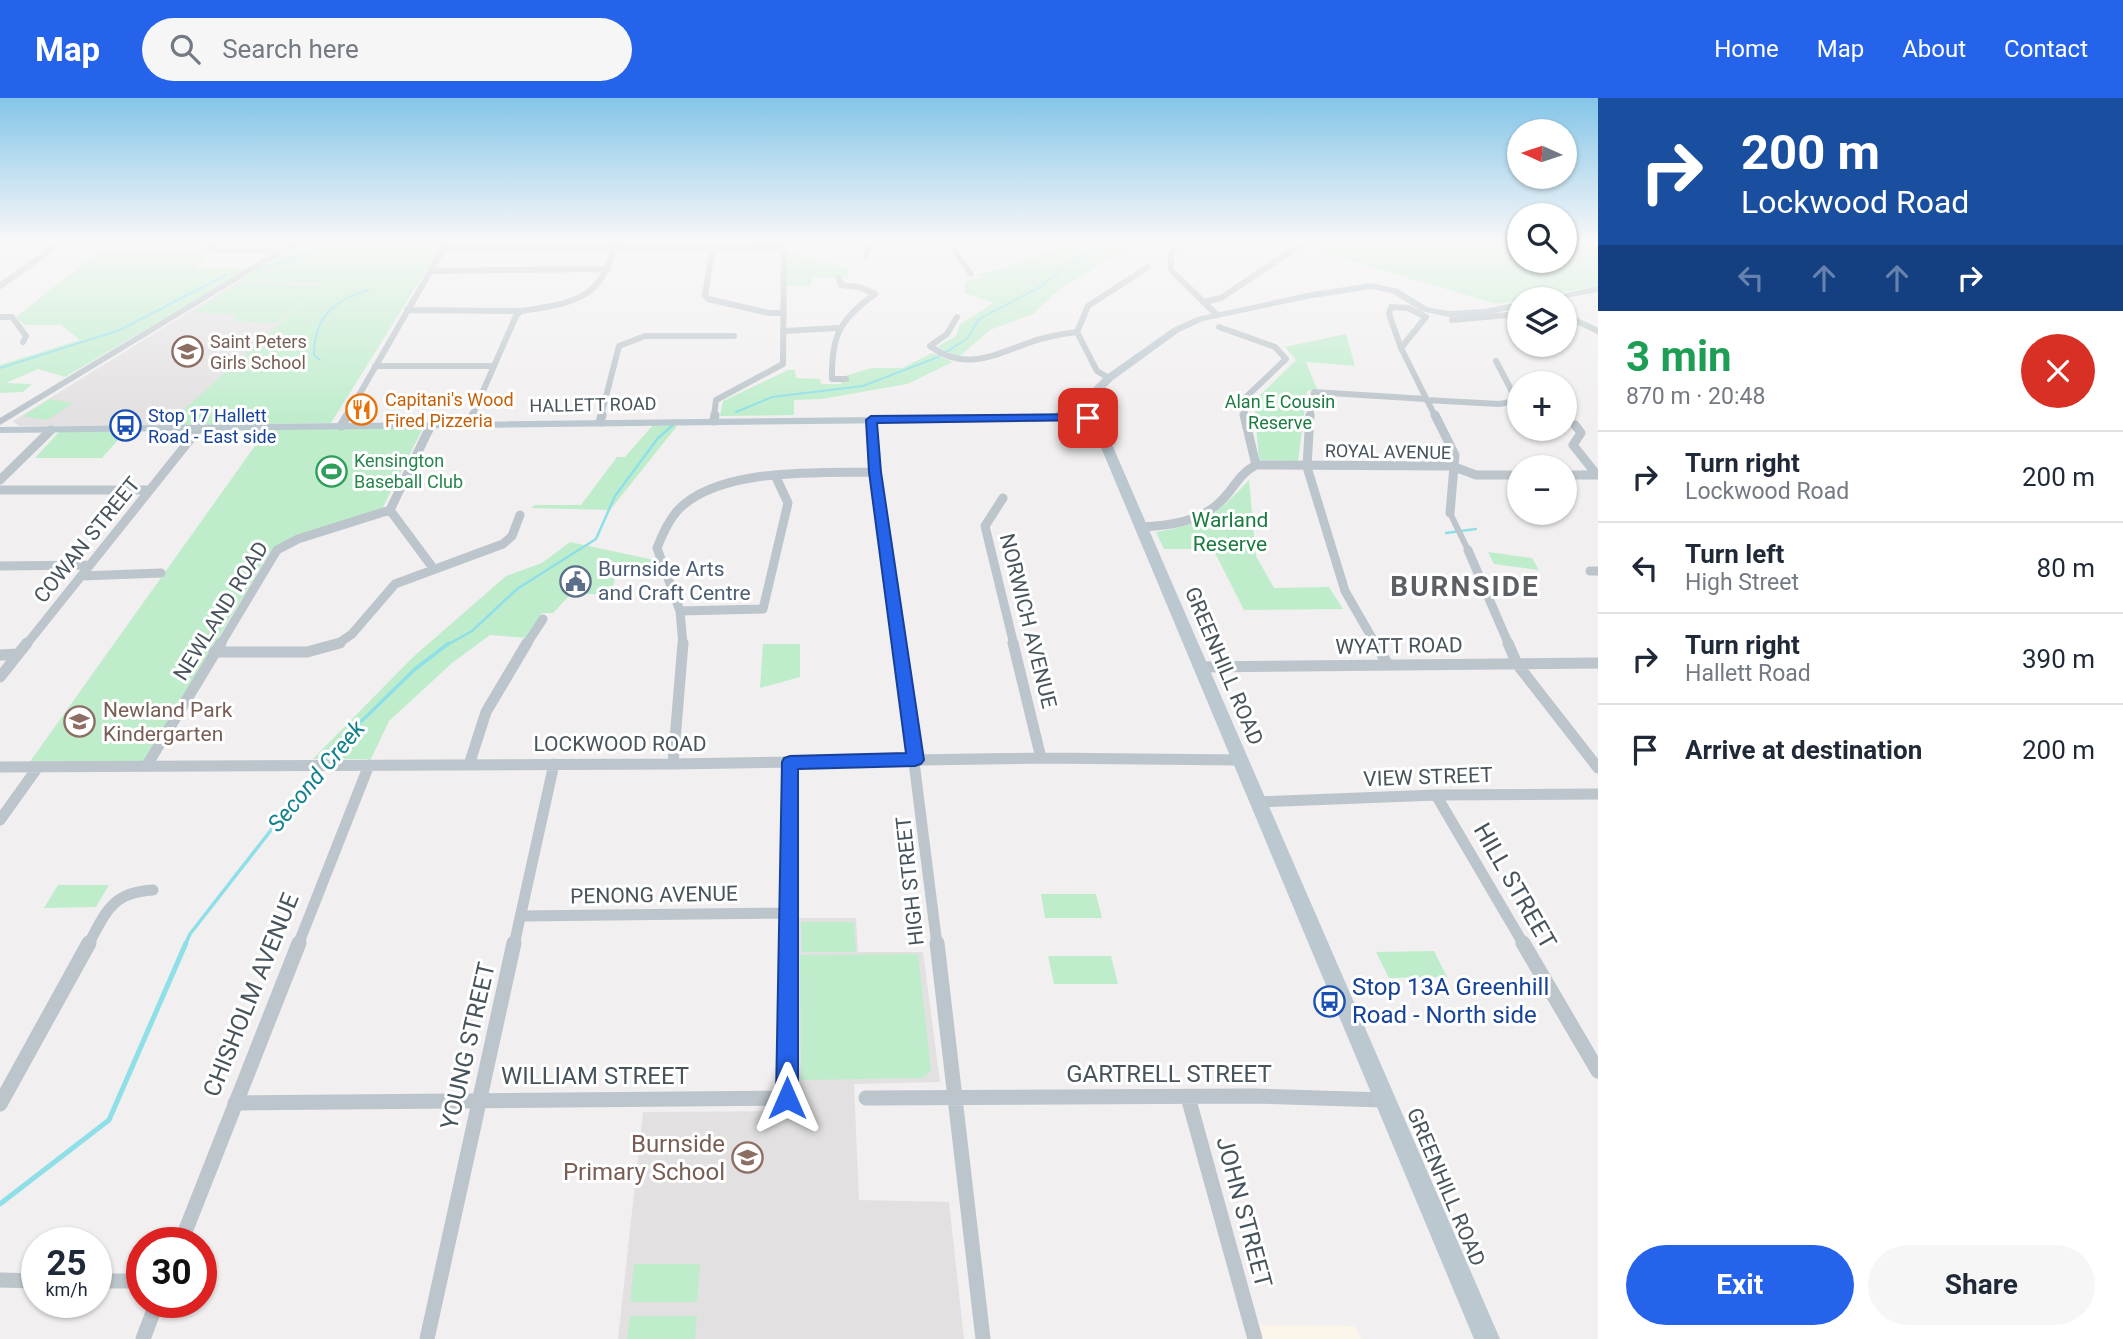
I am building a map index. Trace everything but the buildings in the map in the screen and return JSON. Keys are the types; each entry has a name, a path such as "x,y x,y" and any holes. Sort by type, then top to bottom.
{"main road":[{"path":"1062,418 1061,413 1067,404 1092,409 1098,389 1109,378 1175,330 1217,316 1291,300"},
{"path":"1408,300 1424,309 1448,314 1507,307"},
{"name":"HALLETT ROAD","path":"0,430 1062,418 1092,409"},
{"name":"GREENHILL ROAD","path":"1092,409 1487,1339"}],"street":[{"path":"0,422 200,300"},
{"path":"341,426 414,300"},
{"path":"408,310 521,311 570,300"},
{"path":"712,300 769,313 784,313"},
{"path":"714,421 716,400 783,364 784,300"},
{"path":"846,379 832,379 831,355 837,328 853,309 866,300"},
{"path":"1077,332 1088,306 1097,300"},
{"path":"1203,302 1212,300"},
{"path":"1203,302 1217,316"},
{"path":"1401,348 1426,317 1408,308 1391,307 1389,314 1401,348 1455,455 1450,513 1457,532 1468,550 1517,664 1598,768"},
{"path":"469,424 521,311"},
{"path":"1452,320 1507,315"},
{"path":"0,317 12,317 26,336 23,342"},
{"path":"957,317 954,327 945,338 930,346 940,355 978,362 1057,334 1077,332"},
{"path":"1577,320 1598,331"},
{"path":"1140,527 1163,526 1187,520 1220,502 1246,469 1256,465 1244,417 1246,397 1286,359 1275,347 1219,327"},
{"path":"784,331 837,328"},
{"path":"1077,332 1097,371 1109,378"},
{"path":"600,422 619,346 645,336 734,337"},
{"path":"1388,665 1345,591 1307,467 1308,425 1314,392 1513,403 1518,398 1496,361"},
{"path":"375,366 494,366"},
{"name":"HIGH STREET","path":"871,420 875,472 915,760 983,1339"},
{"path":"431,425 390,510 433,568"},
{"name":"COWAN STREET","path":"0,677 201,426"},
{"path":"0,480 51,430"},
{"path":"1576,441 1573,445 1598,475"},
{"name":"ROYAL AVENUE","path":"1256,465 1452,466 1476,475 1507,475"},
{"path":"673,764 684,640 680,611 657,548 667,526 681,507 703,493 775,475 875,472"},
{"path":"680,611 763,609 788,503 775,475"},
{"path":"1577,475 1598,475"},
{"path":"0,491 150,490"},
{"name":"NORWICH AVENUE","path":"1003,498 985,526 1041,758"},
{"name":"NEWLAND ROAD","path":"147,765 277,550 298,539 390,510"},
{"path":"214,652 307,652 338,644 352,634 395,584 503,544 512,536 520,515"},
{"path":"0,566 90,565"},
{"path":"81,576 161,573"},
{"path":"469,765 485,712 509,670 544,619"},
{"path":"0,655 18,654"},
{"name":"WYATT ROAD","path":"1200,667 1598,663"},
{"name":"LOCKWOOD ROAD","path":"0,767 673,764 1041,758 1240,760"},
{"path":"787,913 790,762"},
{"name":"YOUNG STREET","path":"427,1339 554,764"},
{"name":"CHISHOLM AVENUE","path":"187,1227 369,765"},
{"path":"0,820 38,767"},
{"name":"VIEW STREET","path":"1258,802 1436,795 1598,794"},
{"name":"HILL STREET","path":"1436,795 1598,1071"},
{"path":"0,1104 116,899 127,891 153,890"},
{"name":"PENONG AVENUE","path":"522,916 787,913"},
{"name":"WILLIAM STREET","path":"235,1103 787,1098 787,913"},
{"name":"GARTRELL STREET","path":"866,1098 954,1096 1384,1100"},
{"name":"JOHN STREET","path":"1188,1097 1255,1339"},
{"path":"0,1280 21,1281"},
{"path":"143,1339 151,1318"}],"shaded area":[{"name":"Saint Peters Girls School","path":"208,300 307,300 169,427 19,426 13,421"},
{"name":"Burnside Primary School","path":"797,918 856,918 858,952 923,952 940,1082 854,1084 859,1200 949,1202 964,1339 618,1339 643,1112 798,1111"},
{"path":"1251,1325 1354,1326 1362,1339 1255,1339"}],"green space":[{"path":"38,300 196,300 65,377 38,369 6,383 32,384 23,392 0,393 0,365 80,340 61,325 25,325 16,317"},
{"path":"213,300 305,300 278,323 232,321 238,315 194,312"},
{"path":"306,300 408,300 331,423 169,423"},
{"path":"985,300 1048,300 1033,314 990,330 959,357 937,347 956,336 960,324 994,303"},
{"path":"1483,300 1507,300 1507,302 1497,304"},
{"name":"Alan E Cousin Reserve","path":"1346,334 1355,366 1306,362 1317,389 1307,391 1298,461 1259,460 1254,401 1296,360 1285,347"},
{"path":"932,353 953,362 907,384 822,399 794,400 794,415 720,416 723,401 788,370 795,370 796,378 820,379 821,384 841,384 842,377 871,368 902,368"},
{"path":"50,399 73,403 47,420 23,416"},
{"path":"653,425 677,426 610,510 531,508 535,505 581,505 617,457 625,457"},
{"path":"423,428 381,511 292,538 270,552 143,762 29,763 267,429"},
{"path":"59,432 125,432 102,458 35,458"},
{"name":"Warland Reserve","path":"1249,480 1256,556 1274,588 1329,587 1343,609 1244,610 1213,549 1164,549 1156,532 1186,526 1208,516"},
{"path":"570,542 654,560 659,576 616,575 611,594 571,594 553,613 542,613 527,638 490,635 452,663 389,721 371,759 313,759 412,658 506,576 542,563"},
{"path":"1488,552 1532,558 1539,570 1494,564"},
{"path":"763,644 800,644 800,677 760,688"},
{"path":"58,885 109,885 96,907 44,908"},
{"path":"1041,894 1096,894 1102,918 1045,918"},
{"path":"801,922 854,922 856,952 802,952"},
{"path":"1434,951 1447,977 1389,978 1376,952"},
{"path":"918,954 931,1071 923,1078 801,1080 800,955"},
{"path":"1048,956 1111,956 1118,984 1054,984"},
{"path":"634,1264 700,1264 697,1302 630,1302"},
{"path":"630,1316 697,1316 695,1339 627,1339"}],"waterway":[{"path":"0,368 120,330 178,300"},
{"path":"320,360 314,355 318,330 328,312 344,300"},
{"name":"Second Creek","path":"736,412 772,397 863,386 938,357 967,339 979,319 1015,300"},
{"name":"Second Creek","path":"447,645 472,631 517,589 596,539 615,496 658,438 673,425"},
{"path":"1446,533 1476,529"},
{"name":"Second Creek","path":"323,763 333,749 414,670 449,643"},
{"name":"Second Creek","path":"185,945 190,934 318,770"},
{"name":"Second Creek","path":"0,1204 109,1120 186,943"}],"place":[{"name":"Saint Peters Girls School","path":"187,352"},
{"name":"Capitani's Wood Fired Pizzeria","path":"362,410"},
{"name":"Stop 17 Hallett Road - East side","path":"125,426"},
{"name":"Kensington Baseball Club","path":"331,471"},
{"name":"Burnside Arts and Craft Centre","path":"575,581"},
{"name":"Newland Park Kindergarten","path":"80,722"},
{"name":"Stop 13A Greenhill Road - North side","path":"1329,1001"},
{"name":"Burnside Primary School","path":"748,1158"}],"district":[{"name":"BURNSIDE","path":"1465,586"}],"route":[{"path":"787,1098 790,762 915,760 901,641 875,472 871,420 1088,418"}]}
